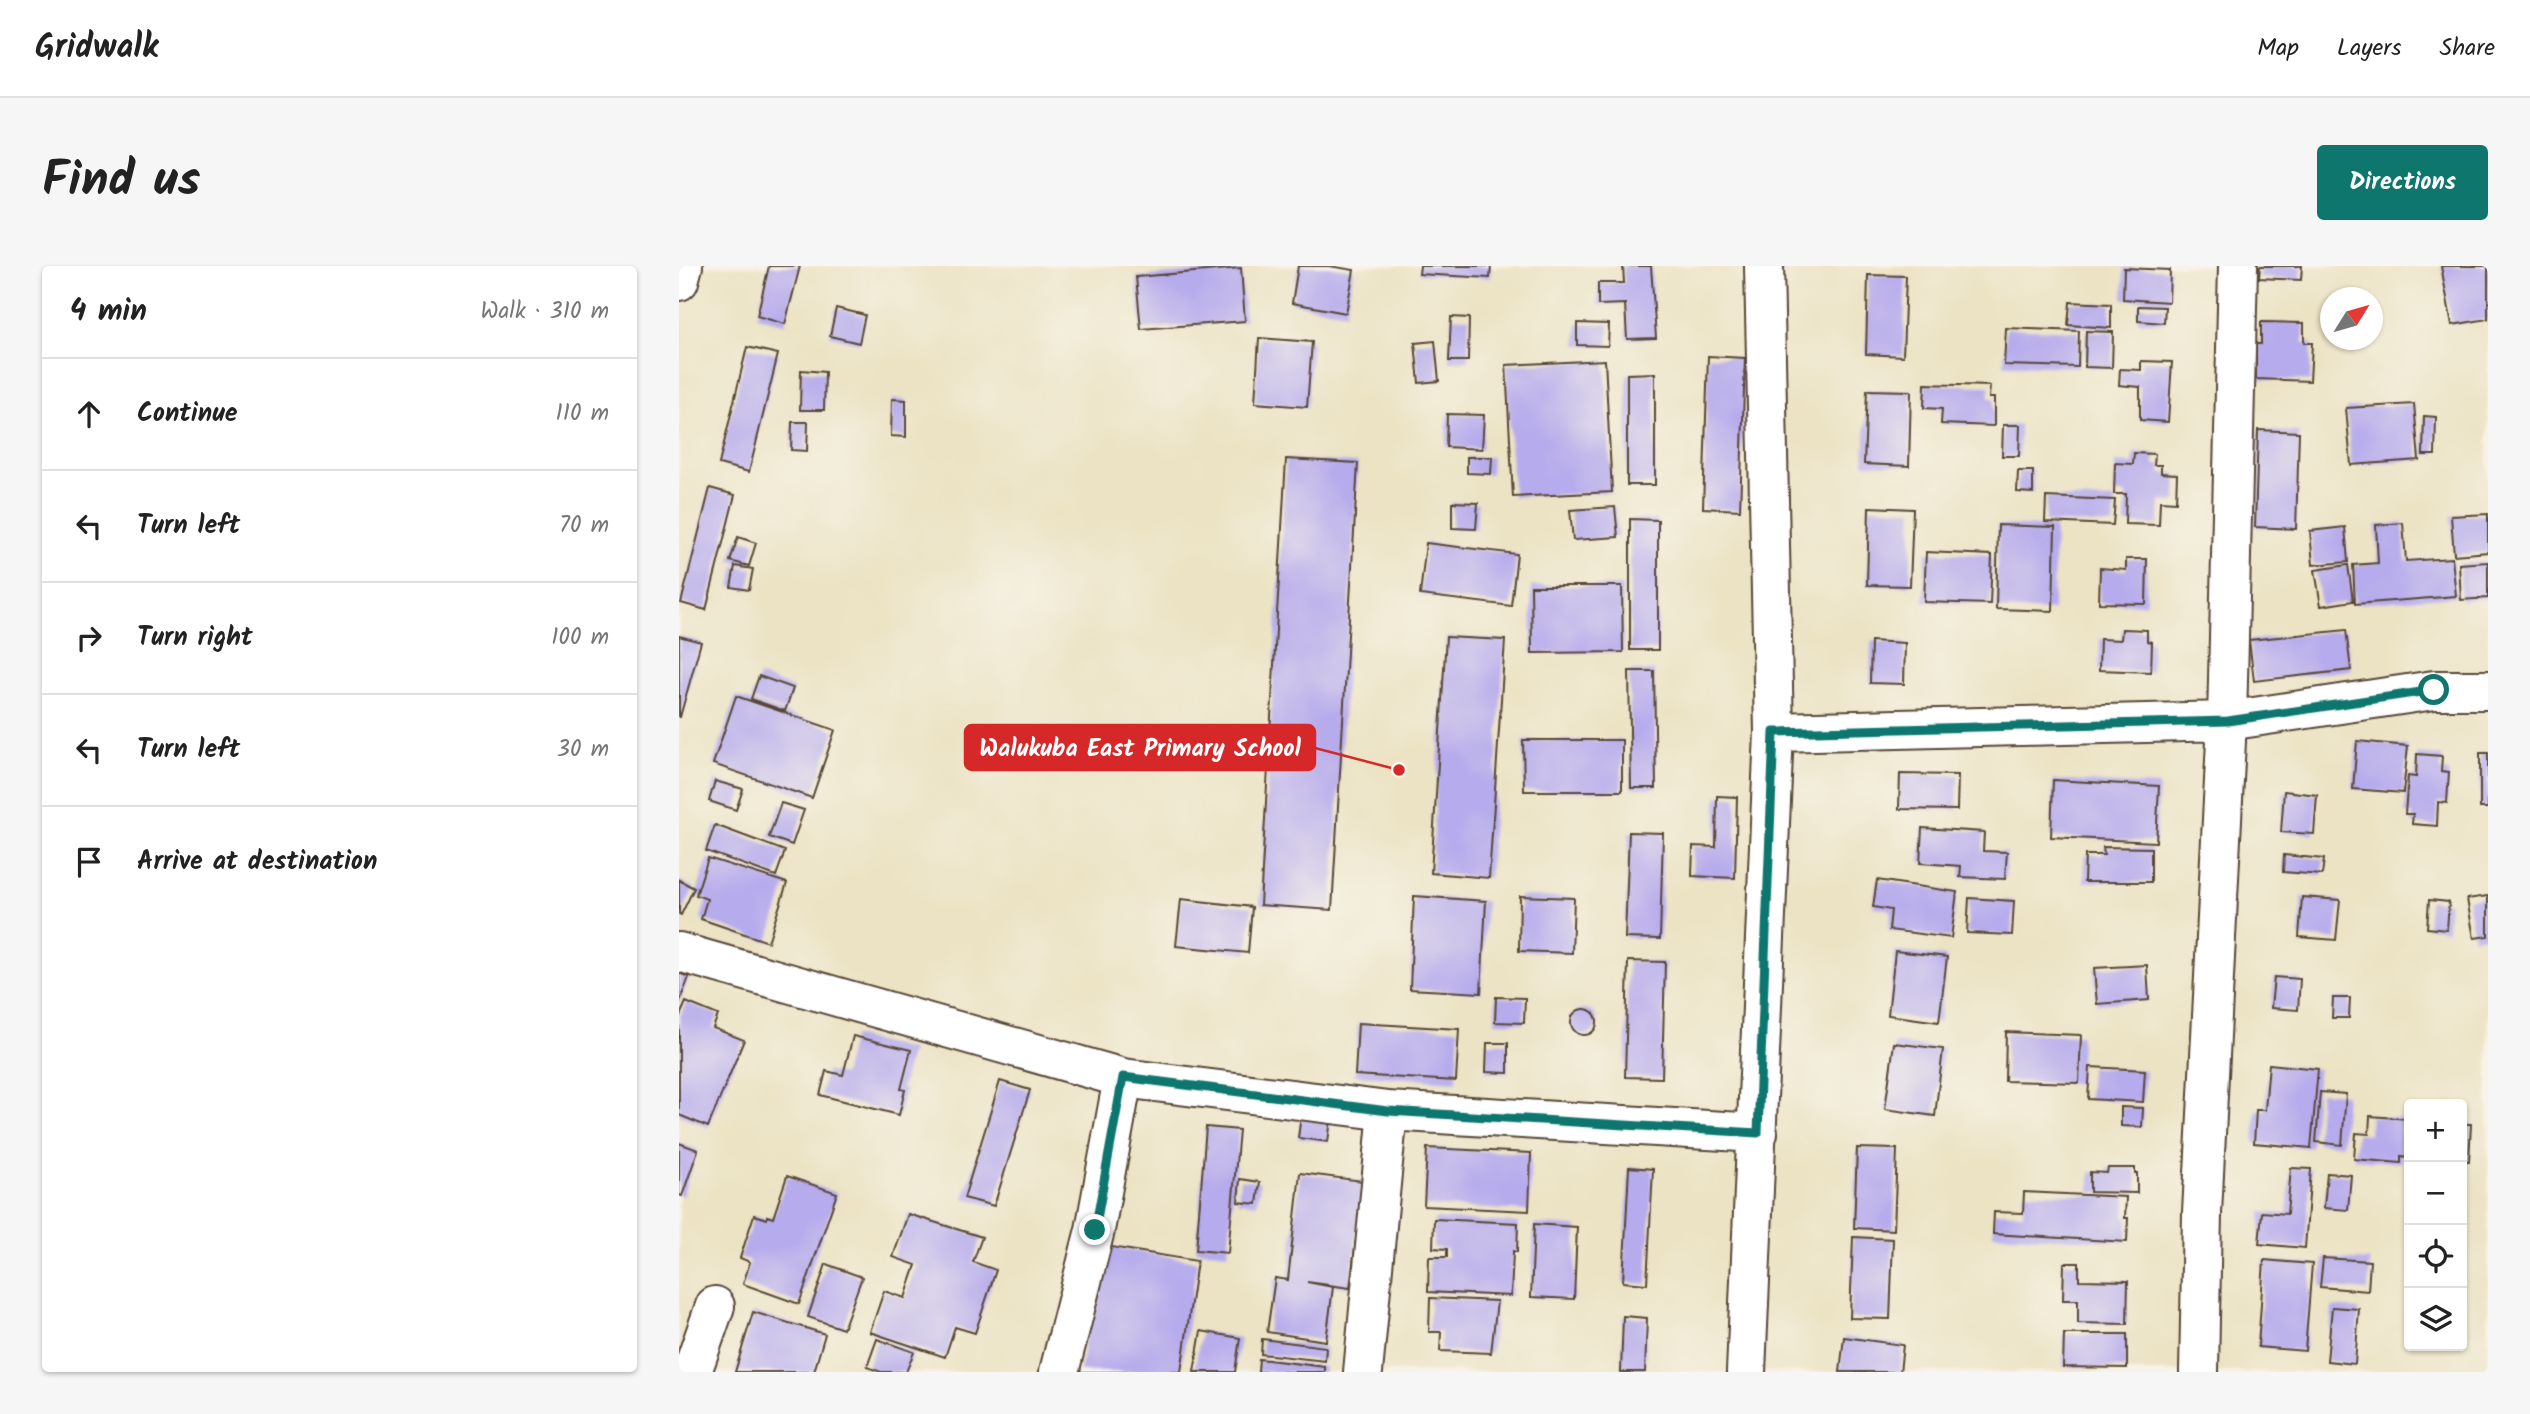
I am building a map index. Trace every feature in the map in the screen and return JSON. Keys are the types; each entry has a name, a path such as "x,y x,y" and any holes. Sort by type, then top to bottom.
{"street":[{"path":"679,281 683,266"},
{"path":"1746,1372 1774,732 1764,266"},
{"path":"2199,1372 2202,1213 2228,721 2238,266"},
{"path":"1774,732 2228,721 2434,690 2488,690"},
{"path":"679,953 1123,1077 1388,1111 1758,1133"},
{"path":"1059,1372 1095,1230 1123,1077"},
{"path":"1363,1372 1388,1111"},
{"path":"692,1372 715,1306"}],"building":[{"path":"769,266 800,266 785,324 757,316"},
{"path":"1298,266 1329,266 1354,270 1346,313 1292,303"},
{"path":"1420,266 1491,266 1490,278 1419,274"},
{"path":"1623,266 1651,266 1656,338 1627,339 1625,304 1598,305 1598,283 1624,283"},
{"path":"2260,266 2302,266 2301,280 2259,278"},
{"path":"2441,266 2488,266 2488,319 2452,325"},
{"path":"1241,268 1245,321 1141,329 1136,277"},
{"path":"2124,268 2170,270 2169,302 2123,299"},
{"path":"1868,275 1906,276 1903,356 1866,354"},
{"path":"2070,302 2111,304 2111,328 2068,325"},
{"path":"2138,306 2165,307 2164,323 2138,321"},
{"path":"836,308 865,315 859,343 830,336"},
{"path":"1451,317 1469,318 1468,361 1449,361"},
{"path":"2261,322 2304,323 2304,343 2312,343 2310,381 2256,379 2256,344 2261,344"},
{"path":"1577,323 1609,324 1608,346 1577,345"},
{"path":"2006,328 2079,331 2078,367 2004,365"},
{"path":"2086,331 2113,332 2112,368 2085,367"},
{"path":"1259,338 1312,342 1307,407 1255,403"},
{"path":"1435,341 1439,381 1419,383 1415,343"},
{"path":"747,347 778,354 749,472 719,464"},
{"path":"1708,356 1745,358 1740,510 1703,508"},
{"path":"1605,360 1612,492 1513,497 1506,365"},
{"path":"2141,361 2172,362 2168,422 2140,420 2140,387 2119,385 2120,369 2141,370"},
{"path":"801,370 825,372 824,410 800,410"},
{"path":"1655,373 1655,485 1627,485 1627,374"},
{"path":"1925,384 1990,386 1989,398 1994,398 1994,426 1941,424 1942,409 1924,408"},
{"path":"1867,390 1911,391 1909,466 1864,464"},
{"path":"892,399 906,400 906,437 891,436"},
{"path":"2414,404 2419,460 2351,465 2346,408"},
{"path":"1447,414 1484,415 1482,449 1446,447"},
{"path":"2424,416 2436,417 2435,455 2423,455"},
{"path":"792,422 808,422 807,451 791,450"},
{"path":"2003,425 2020,425 2019,456 2002,456"},
{"path":"2258,430 2299,432 2296,529 2255,527"},
{"path":"2134,453 2155,454 2154,465 2161,465 2161,473 2177,474 2176,502 2160,501 2159,525 2125,524 2126,494 2114,494 2115,463 2133,464"},
{"path":"1467,457 1492,457 1491,474 1467,473"},
{"path":"1286,459 1358,463 1332,910 1260,905"},
{"path":"2018,471 2033,471 2033,493 2017,492"},
{"path":"710,488 735,495 706,610 681,603"},
{"path":"2046,497 2115,500 2113,525 2045,522"},
{"path":"1452,502 1478,503 1476,529 1452,528"},
{"path":"1615,507 1618,537 1573,540 1570,510"},
{"path":"1869,507 1913,509 1910,586 1867,585"},
{"path":"2488,514 2488,552 2454,555 2451,516"},
{"path":"1630,519 1658,520 1658,650 1630,650"},
{"path":"2403,523 2406,561 2452,558 2456,596 2355,604 2353,565 2378,563 2376,525"},
{"path":"1998,525 2055,527 2053,611 1996,609"},
{"path":"2345,527 2348,562 2313,565 2310,531"},
{"path":"738,537 756,543 749,566 730,561"},
{"path":"1426,543 1517,554 1511,606 1420,595"},
{"path":"1926,552 1992,555 1990,604 1924,602"},
{"path":"2126,559 2147,559 2146,604 2099,603 2100,568 2126,570"},
{"path":"2488,562 2488,598 2461,600 2459,564"},
{"path":"2348,565 2353,601 2321,606 2315,570"},
{"path":"735,566 753,569 749,590 731,587"},
{"path":"1531,586 1622,586 1623,652 1532,653"},
{"path":"2122,629 2147,630 2147,641 2152,642 2151,672 2099,670 2100,639 2121,640"},
{"path":"2346,630 2351,670 2254,681 2249,640"},
{"path":"679,636 701,642 680,717 679,717"},
{"path":"1446,637 1505,640 1489,878 1431,873"},
{"path":"1871,641 1905,643 1904,684 1870,683"},
{"path":"1629,671 1654,671 1656,788 1631,788"},
{"path":"759,676 793,688 785,711 751,699"},
{"path":"736,696 835,730 812,798 713,764"},
{"path":"1523,740 1622,740 1622,791 1524,791"},
{"path":"2357,741 2408,746 2403,793 2353,789"},
{"path":"2480,753 2488,753 2488,808 2480,808"},
{"path":"2417,754 2442,756 2441,771 2449,772 2447,803 2438,802 2437,826 2412,824 2413,814 2405,814 2408,776 2416,777"},
{"path":"1900,774 1958,775 1957,810 1899,809"},
{"path":"2053,780 2159,786 2156,842 2051,837"},
{"path":"715,781 743,789 736,810 709,801"},
{"path":"2284,791 2317,795 2314,834 2281,832"},
{"path":"1717,796 1737,797 1735,878 1692,876 1693,846 1716,847"},
{"path":"781,803 804,810 792,845 769,837"},
{"path":"715,825 785,851 776,876 706,851"},
{"path":"1922,828 1984,832 1983,851 2007,852 2005,879 1960,877 1961,866 1920,863"},
{"path":"1629,832 1663,833 1660,939 1625,938"},
{"path":"2103,847 2151,848 2151,882 2084,882 2085,855 2104,855"},
{"path":"2284,855 2324,859 2322,875 2283,872"},
{"path":"708,858 787,883 768,942 701,919 707,899 696,895"},
{"path":"679,880 694,888 681,915 679,914"},
{"path":"1877,880 1957,892 1951,938 1889,930 1891,910 1873,907"},
{"path":"1414,896 1486,901 1481,993 1410,989"},
{"path":"1520,896 1574,898 1572,953 1519,951"},
{"path":"2488,896 2488,936 2474,938 2467,899"},
{"path":"2302,897 2340,900 2336,940 2299,937"},
{"path":"1969,898 2014,901 2012,935 1967,933"},
{"path":"1181,899 1252,907 1248,953 1176,946"},
{"path":"2429,900 2449,902 2447,930 2427,928"},
{"path":"1895,951 1947,957 1939,1022 1888,1015"},
{"path":"1628,961 1665,962 1662,1078 1625,1077"},
{"path":"2147,965 2149,1000 2097,1004 2094,968"},
{"path":"679,973 689,977 679,1004"},
{"path":"2274,977 2300,979 2298,1010 2271,1008"},
{"path":"1496,997 1525,998 1524,1023 1495,1022"},
{"path":"2333,998 2350,998 2349,1018 2332,1018"},
{"path":"686,1002 718,1015 713,1028 744,1040 708,1127 679,1115 679,1018"},
{"path":"1584,1009 1593,1013 1597,1022 1593,1031 1584,1035 1575,1031 1571,1022 1575,1013"},
{"path":"1358,1023 1459,1029 1456,1081 1355,1075"},
{"path":"2006,1032 2081,1035 2079,1083 2005,1081"},
{"path":"853,1036 911,1050 901,1089 905,1090 899,1115 820,1095 826,1071 843,1075"},
{"path":"1487,1043 1508,1043 1508,1073 1486,1072"},
{"path":"1894,1043 1943,1049 1935,1116 1885,1109"},
{"path":"2269,1064 2318,1069 2311,1148 2254,1143 2256,1110 2265,1110"},
{"path":"2090,1067 2145,1070 2143,1102 2088,1099"},
{"path":"1000,1081 1030,1090 994,1206 964,1198"},
{"path":"2320,1092 2346,1094 2342,1145 2316,1142"},
{"path":"2121,1107 2143,1108 2142,1127 2121,1126"},
{"path":"1301,1115 1331,1119 1328,1142 1298,1138"},
{"path":"2370,1116 2404,1119 2404,1156 2401,1156 2401,1163 2354,1159 2356,1133 2369,1134"},
{"path":"2467,1124 2471,1124 2469,1161"},
{"path":"1206,1127 1239,1130 1228,1253 1196,1250"},
{"path":"679,1143 698,1150 682,1196 679,1195"},
{"path":"1427,1148 1531,1153 1529,1211 1424,1206"},
{"path":"1857,1148 1897,1149 1894,1230 1854,1228"},
{"path":"1629,1167 1653,1169 1647,1284 1623,1282"},
{"path":"2108,1168 2135,1168 2137,1193 2090,1192 2090,1172 2107,1173"},
{"path":"2291,1168 2311,1169 2305,1248 2259,1244 2262,1212 2287,1214"},
{"path":"1300,1173 1363,1181 1350,1288 1307,1282 1333,1287 1326,1341 1267,1332 1275,1278 1288,1280"},
{"path":"2327,1173 2351,1175 2348,1210 2324,1208"},
{"path":"787,1176 837,1193 799,1304 743,1284 750,1262 740,1258 754,1215 773,1218"},
{"path":"1240,1179 1260,1182 1257,1204 1238,1202"},
{"path":"2024,1192 2126,1197 2127,1242 1993,1234 1994,1212 2023,1213"},
{"path":"908,1214 982,1237 973,1262 996,1270 975,1333 955,1327 945,1357 870,1332 884,1291 905,1298 916,1265 893,1257"},
{"path":"1434,1219 1518,1223 1517,1252 1513,1251 1511,1296 1428,1292 1429,1257 1447,1257 1447,1249 1433,1248"},
{"path":"1534,1224 1577,1227 1574,1299 1531,1297"},
{"path":"1853,1237 1893,1239 1890,1319 1850,1318"},
{"path":"1099,1245 1197,1261 1181,1372 1080,1372"},
{"path":"2323,1258 2370,1261 2368,1291 2320,1287"},
{"path":"2264,1260 2312,1264 2305,1351 2258,1347"},
{"path":"2064,1263 2079,1263 2079,1280 2128,1281 2127,1324 2078,1323 2078,1300 2063,1300"},
{"path":"826,1264 862,1277 843,1329 808,1317"},
{"path":"1430,1298 1497,1301 1491,1353 1440,1351 1441,1332 1429,1332"},
{"path":"2332,1307 2359,1309 2355,1364 2327,1361"},
{"path":"753,1312 825,1334 814,1372 735,1372"},
{"path":"1623,1316 1647,1318 1645,1372 1621,1372"},
{"path":"1201,1331 1240,1338 1235,1372 1194,1372"},
{"path":"2064,1334 2127,1334 2127,1368 2063,1367"},
{"path":"1844,1337 1903,1345 1900,1372 1840,1372"},
{"path":"877,1339 914,1352 906,1372 881,1372 867,1367"},
{"path":"1262,1339 1326,1347 1325,1361 1261,1354"},
{"path":"1259,1359 1325,1367 1325,1372 1258,1372"}],"place":[{"name":"Walukuba East Primary School","path":"1399,770"}],"route":[{"path":"1095,1230 1123,1077 1388,1111 1758,1133 1774,732 2228,721 2434,690"}]}
